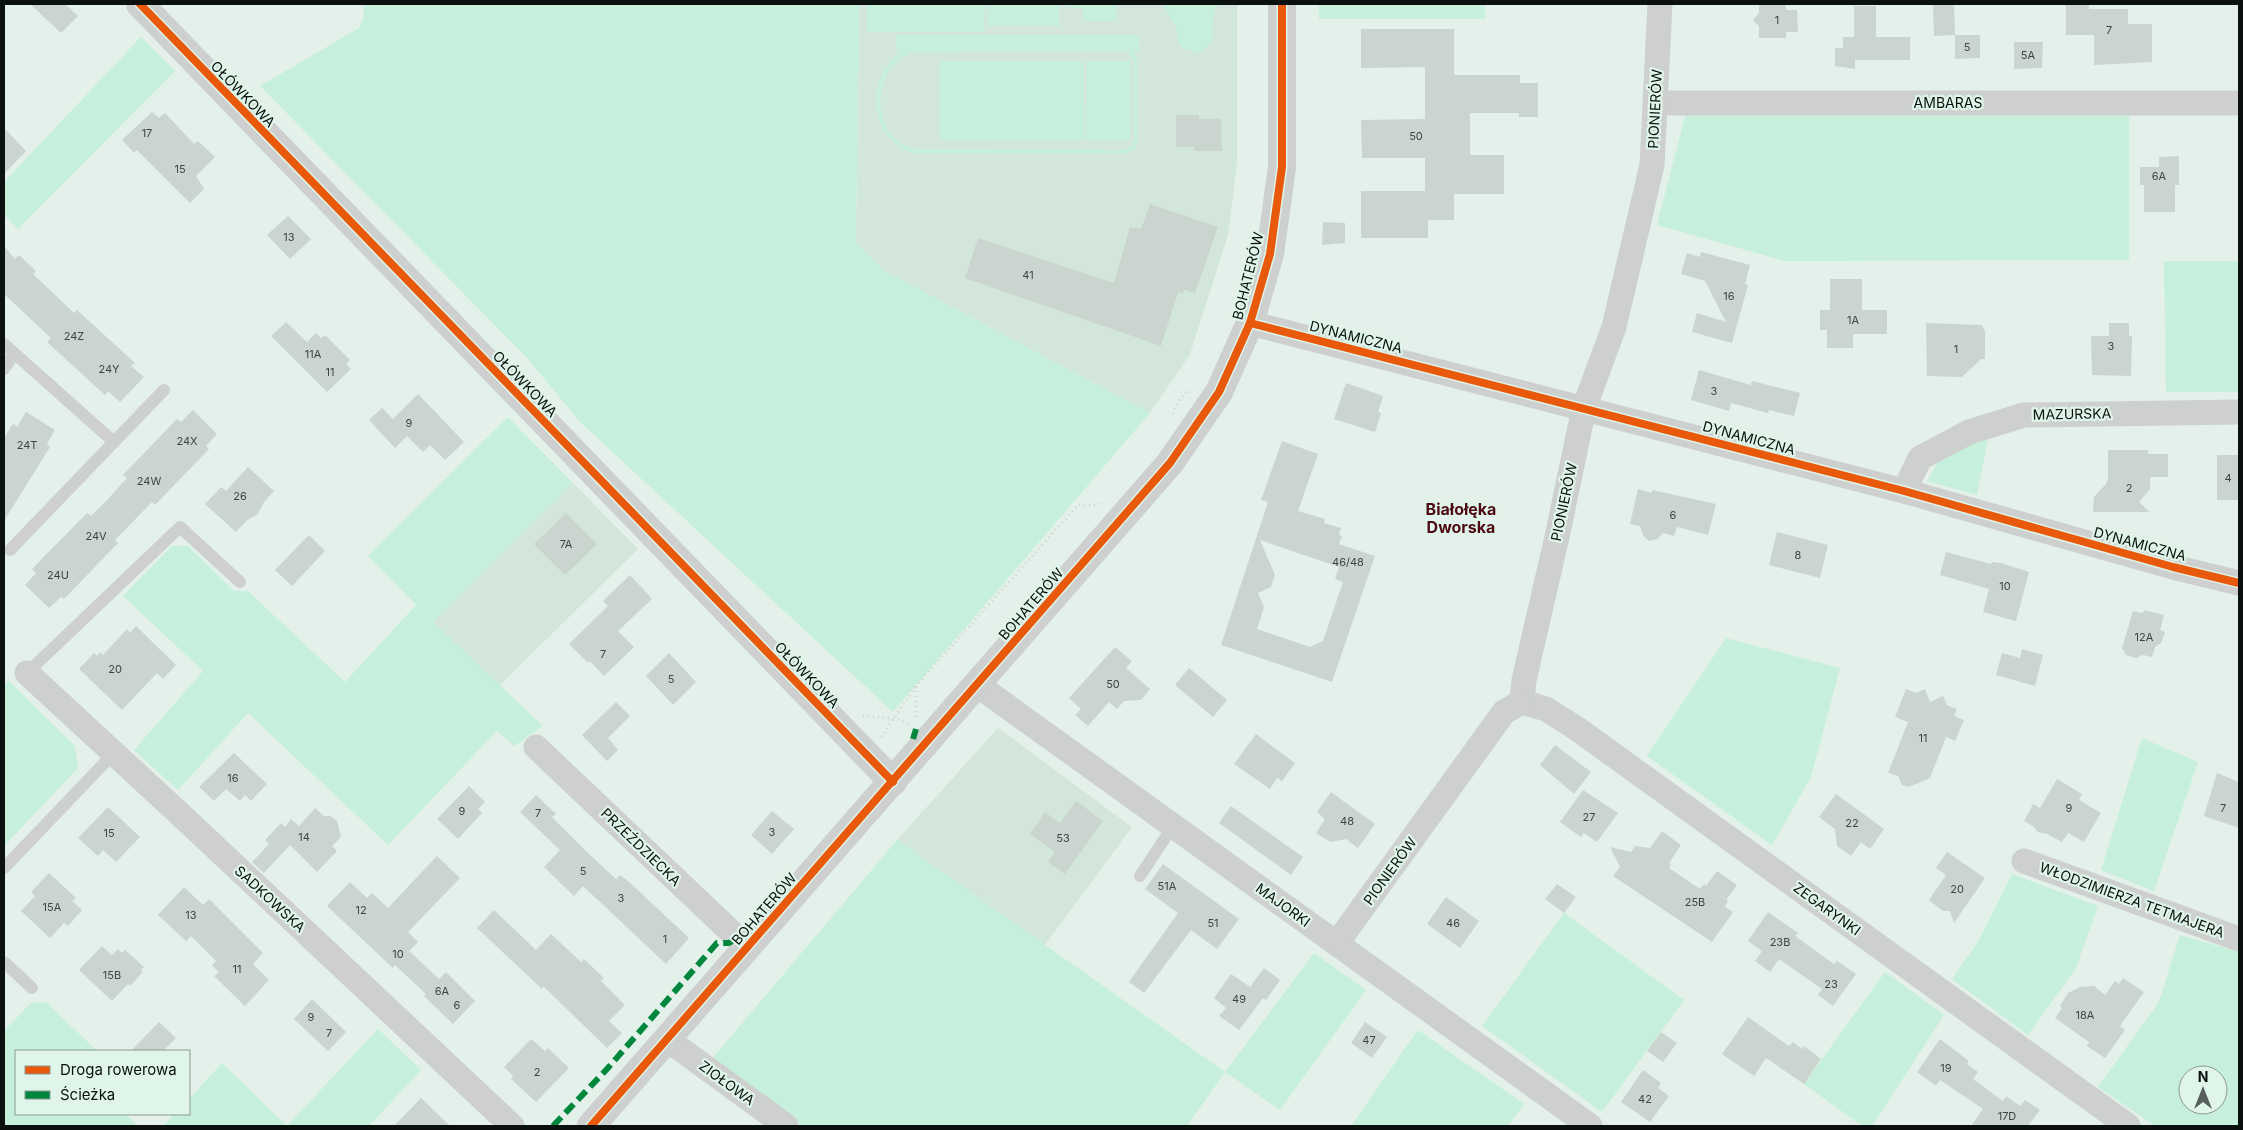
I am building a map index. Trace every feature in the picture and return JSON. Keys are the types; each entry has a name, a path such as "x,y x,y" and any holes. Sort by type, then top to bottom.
{"street":[{"name":"OŁÓWKOWA","path":"140,4 893,782"},
{"name":"BOHATERÓW","path":"591,1126 1170,463 1219,392 1250,323 1270,254 1282,166 1282,4"},
{"name":"PIONIERÓW","path":"1337,943 1504,712 1522,702 1524,680 1584,408 1614,327 1652,165 1660,4"},
{"name":"AMBARAS","path":"1656,103 2239,103"},
{"name":"DYNAMICZNA","path":"1250,323 1904,491 2239,583"},
{"name":"MAZURSKA","path":"1904,491 1920,458 1969,432 2024,415 2239,412"},
{"name":"SADKOWSKA","path":"27,673 113,754 183,816 512,1126"},
{"name":"MAJORKI","path":"976,684 1590,1126"},
{"name":"ZEGARYNKI","path":"1522,702 1546,709 1576,728 2128,1126"},
{"name":"PRZEŹDZIECKA","path":"536,747 746,947"},
{"name":"WŁODZIMIERZA TETMAJERA","path":"2024,861 2239,939"},
{"name":"ZIOŁOWA","path":"668,1040 786,1126"}],"lane":[{"path":"4,344 114,442"},
{"path":"4,369 14,354"},
{"path":"10,550 164,390"},
{"path":"27,673 180,527 240,582"},
{"path":"4,868 113,754"},
{"path":"1140,876 1173,826"},
{"path":"4,962 32,988"}],"path":[{"path":"877,744 916,686"}],"shaded area":[{"path":"859,4 1237,4 1237,164 1228,235 1190,354 1150,413 883,270 856,242"},
{"path":"573,483 638,549 499,686 433,622"},
{"path":"998,728 1132,827 1045,945 897,840"}],"green space":[{"path":"363,4 859,4 856,242 883,270 1150,413 893,712 579,421 528,359 260,86 359,28 364,16"},
{"path":"867,4 985,4 984,32 867,32"},
{"path":"988,4 1059,4 1059,26 988,26"},
{"path":"1066,4 1117,4 1116,21 1083,21 1083,8 1066,7"},
{"path":"1163,4 1217,4 1211,44 1198,53 1182,48 1177,39 1177,29"},
{"path":"1319,4 1485,4 1485,19 1319,19"},
{"path":"896,35 1139,35 1139,51 1134,51 1138,63 1137,144 1134,149 1125,154 919,154 902,148 890,138 881,125 877,110 880,79 888,64 900,52 896,52","holes":["1126,51 1133,59 1134,139 1131,146 1124,150 916,149 901,143 890,133 883,119 880,103 882,87 888,72 899,60 914,52"]},
{"path":"141,37 175,71 18,229 4,215 4,182"},
{"path":"939,61 1084,61 1084,140 940,140"},
{"path":"1087,61 1130,61 1130,140 1086,140"},
{"path":"2129,110 2129,260 1785,261 1657,225 1686,113"},
{"path":"2164,261 2239,261 2239,392 2166,392"},
{"path":"508,417 573,483 433,622 543,726 514,746 497,731 388,845 248,713 178,790 134,750 203,671 123,596 172,546 188,546 234,591 248,591 345,682 416,605 368,556"},
{"path":"1989,434 1977,495 1927,481 1938,462"},
{"path":"1726,638 1840,668 1811,777 1772,845 1647,756"},
{"path":"8,680 75,746 78,768 4,846 4,685"},
{"path":"2142,738 2198,762 2154,891 2101,870"},
{"path":"897,840 1225,1072 1187,1126 802,1126 711,1060"},
{"path":"2012,874 2098,906 2076,968 2028,1035 1952,979 1979,940"},
{"path":"1564,913 1684,1000 1602,1112 1482,1026"},
{"path":"2180,935 2239,952 2239,1126 2155,1126 2098,1087 2159,1002"},
{"path":"1314,953 1366,990 1280,1110 1225,1072"},
{"path":"1885,972 1944,1015 1872,1126 1862,1126 1804,1084"},
{"path":"32,1002 47,1003 96,1050 15,1050 15,1115 126,1115 138,1126 4,1126 4,1031"},
{"path":"378,1029 421,1070 369,1126 287,1126"},
{"path":"1418,1030 1524,1104 1508,1126 1351,1126"},
{"path":"222,1063 287,1126 163,1126 173,1115 190,1115 190,1098"}],"building":[{"path":"30,4 65,4 78,16 61,33"},
{"path":"1933,4 1954,4 1955,35 1934,36"},
{"path":"2066,4 2089,4 2089,9 2128,9 2128,24 2152,24 2152,62 2094,65 2094,35 2066,35"},
{"path":"1759,5 1786,5 1786,10 1797,10 1798,32 1786,32 1786,38 1759,38 1759,26 1753,20 1759,13"},
{"path":"1854,6 1876,6 1876,37 1910,37 1910,60 1855,60 1855,69 1835,66 1835,48 1843,48 1843,37 1854,37"},
{"path":"1361,29 1454,29 1454,75 1520,75 1520,83 1538,83 1538,117 1519,117 1519,113 1470,113 1470,155 1504,155 1504,194 1454,194 1454,220 1428,220 1428,238 1361,238 1361,191 1425,191 1425,158 1362,158 1361,120 1425,119 1425,67 1361,68"},
{"path":"1955,35 1980,35 1980,58 1955,59"},
{"path":"2014,42 2043,42 2042,68 2014,69"},
{"path":"152,112 159,118 165,113 194,144 198,141 215,157 196,176 204,189 190,203 137,150 134,153 122,140"},
{"path":"1176,115 1199,115 1199,119 1221,119 1222,151 1194,151 1194,147 1176,147"},
{"path":"4,128 26,151 4,174"},
{"path":"2179,156 2179,185 2175,185 2175,212 2144,212 2144,185 2140,185 2140,167 2159,167 2159,157"},
{"path":"1150,204 1218,227 1195,293 1184,290 1183,294 1178,292 1161,346 965,278 978,238 1114,283 1130,227 1141,229"},
{"path":"288,216 311,239 290,259 267,235"},
{"path":"1323,222 1345,223 1345,243 1322,245"},
{"path":"4,246 15,259 19,255 36,271 33,274 74,313 77,310 135,363 131,366 144,377 120,402 108,391 105,395 47,342 51,338 4,294"},
{"path":"1701,252 1750,265 1745,284 1748,285 1732,343 1692,332 1697,313 1726,322 1705,281 1681,274 1687,253 1700,257"},
{"path":"1830,279 1862,279 1862,310 1887,310 1887,334 1853,334 1853,348 1827,348 1827,330 1820,330 1820,310 1830,310"},
{"path":"286,322 307,342 316,333 321,338 325,335 350,360 346,364 351,369 327,392 271,336"},
{"path":"1926,323 1982,325 1985,331 1985,359 1981,359 1962,377 1927,376"},
{"path":"2109,323 2129,323 2129,336 2132,336 2131,376 2092,375 2091,336 2109,336"},
{"path":"1699,370 1751,385 1752,381 1800,393 1794,416 1769,410 1768,413 1731,403 1729,411 1691,400"},
{"path":"1346,383 1383,396 1378,412 1381,413 1375,432 1334,419"},
{"path":"418,394 464,442 445,460 430,445 423,452 407,436 395,448 369,420 382,408 393,419"},
{"path":"193,410 217,434 206,446 209,449 155,505 152,502 115,540 118,543 64,599 61,597 49,608 25,585 36,573 32,569 87,513 91,516 107,500 127,478 123,475 177,419 181,422"},
{"path":"26,412 55,430 47,444 50,447 4,521 4,439 13,423 17,427"},
{"path":"1282,441 1318,454 1298,511 1325,519 1324,523 1341,528 1339,535 1342,536 1339,544 1375,556 1332,682 1221,645 1268,502 1261,500","holes":["1260,540 1339,567 1335,579 1343,582 1323,641 1310,647 1257,629 1264,607 1258,593 1271,587 1275,575"]},
{"path":"2108,450 2148,450 2148,454 2168,454 2168,477 2150,477 2150,489 2139,502 2150,512 2093,512 2094,497 2106,484 2108,478"},
{"path":"2217,455 2239,455 2239,500 2217,500"},
{"path":"248,467 274,491 264,502 258,514 247,520 236,532 205,504 221,487 226,491"},
{"path":"1638,489 1652,493 1652,490 1716,504 1708,535 1677,527 1674,536 1663,533 1658,539 1649,541 1644,537 1640,526 1630,524"},
{"path":"566,513 597,544 565,575 534,544"},
{"path":"1777,532 1828,545 1820,578 1769,565"},
{"path":"309,535 325,551 292,586 275,570"},
{"path":"1946,552 1991,564 1992,562 2001,563 2029,572 2016,621 1983,612 1989,589 1940,575"},
{"path":"630,575 652,599 618,631 634,647 604,676 590,661 588,663 569,644 608,606 603,601"},
{"path":"2144,610 2164,615 2160,630 2165,632 2161,643 2155,647 2152,657 2143,655 2136,658 2126,655 2122,648 2133,611 2143,613"},
{"path":"136,626 176,665 163,679 157,673 122,710 79,669 94,653 97,656 101,652 103,655 127,629 130,633"},
{"path":"1115,647 1132,661 1126,668 1150,689 1141,700 1124,701 1117,709 1109,702 1088,726 1075,715 1081,709 1069,698"},
{"path":"2022,649 2043,655 2035,686 1996,675 2002,653 2020,658"},
{"path":"669,653 696,682 673,705 646,676"},
{"path":"1189,668 1227,700 1213,717 1175,685"},
{"path":"1906,689 1916,693 1925,689 1930,702 1943,696 1947,705 1957,709 1954,716 1964,720 1955,741 1946,737 1930,778 1909,787 1902,785 1898,776 1888,773 1908,722 1895,717"},
{"path":"616,702 630,716 608,738 618,750 607,761 582,735"},
{"path":"1256,734 1295,763 1282,781 1277,778 1270,789 1234,764"},
{"path":"1555,745 1591,772 1574,794 1540,765"},
{"path":"234,753 267,784 251,801 245,795 240,801 226,789 214,801 199,787"},
{"path":"2217,773 2239,782 2239,828 2204,816"},
{"path":"2057,779 2082,794 2079,800 2101,813 2084,842 2068,833 2062,842 2047,834 2038,832 2033,826 2024,821 2033,804 2040,808"},
{"path":"469,786 485,802 478,809 482,813 458,839 437,819"},
{"path":"1583,790 1618,813 1597,842 1584,833 1581,837 1560,822"},
{"path":"1331,792 1375,824 1358,848 1346,839 1330,842 1316,833 1325,819 1317,812"},
{"path":"1836,794 1884,829 1870,849 1861,842 1851,856 1837,846 1835,829 1819,817"},
{"path":"536,795 556,814 552,817 587,852 616,879 620,875 628,881 689,938 666,964 583,886 574,896 544,867 560,850 520,812"},
{"path":"1076,801 1103,821 1065,874 1048,862 1055,852 1030,834 1045,812 1060,823"},
{"path":"1231,806 1303,857 1291,875 1219,823"},
{"path":"108,807 140,837 116,862 103,850 98,856 78,838"},
{"path":"315,808 324,816 330,816 337,821 341,837 332,846 337,851 317,872 290,845 264,873 252,862 269,844 265,840 281,823 285,827 291,819 299,826"},
{"path":"772,811 794,829 772,854 751,835"},
{"path":"1662,831 1681,845 1669,863 1671,865 1669,868 1700,889 1704,884 1706,886 1717,871 1737,885 1726,900 1728,901 1725,907 1733,912 1712,942 1613,876 1620,867 1610,847 1631,852 1635,846 1650,848"},
{"path":"1947,852 1985,878 1954,923 1950,911 1943,911 1929,900 1946,875 1936,868"},
{"path":"437,856 460,878 408,932 418,942 409,951 439,979 446,972 475,1001 453,1024 424,996 426,994 395,965 393,968 327,906 350,882 367,898 372,893 388,908"},
{"path":"1163,864 1239,919 1217,949 1191,930 1144,993 1129,982 1178,913 1145,889"},
{"path":"49,873 76,898 72,901 82,910 68,926 64,923 50,938 21,911 35,896 31,892"},
{"path":"1557,884 1576,897 1564,913 1545,899"},
{"path":"184,887 203,905 209,899 263,953 253,964 269,980 245,1006 214,976 219,972 212,965 216,961 191,936 186,941 158,915"},
{"path":"1446,897 1479,921 1460,948 1427,924"},
{"path":"494,910 536,950 551,934 581,962 584,959 604,978 601,981 625,1005 609,1021 622,1033 607,1048 543,986 542,989 477,928"},
{"path":"1768,912 1798,933 1795,936 1834,964 1837,961 1856,974 1833,1006 1818,995 1822,989 1779,959 1770,972 1755,961 1762,951 1748,941"},
{"path":"102,946 112,955 118,949 122,953 125,950 144,967 141,970 143,972 130,986 128,984 112,1001 79,970"},
{"path":"1264,968 1280,980 1266,1000 1263,998 1239,1030 1219,1016 1226,1008 1214,998 1231,974 1250,987"},
{"path":"2123,978 2144,992 2120,1026 2125,1030 2105,1058 2087,1046 2089,1042 2055,1018 2062,1008 2060,1006 2068,993 2080,987 2094,986 2105,995 2115,981 2119,984"},
{"path":"312,999 346,1032 328,1051 294,1019"},
{"path":"1748,1017 1789,1046 1793,1042 1802,1049 1804,1046 1821,1059 1804,1084 1766,1058 1754,1076 1722,1054"},
{"path":"159,1022 176,1038 164,1050 132,1050"},
{"path":"1365,1022 1387,1037 1372,1058 1351,1043"},
{"path":"1661,1032 1677,1043 1663,1062 1647,1051"},
{"path":"531,1039 545,1051 548,1048 569,1068 536,1102 511,1079 513,1076 504,1067"},
{"path":"1940,1039 1969,1061 1967,1064 1978,1072 1973,1079 2003,1101 2006,1096 2020,1106 2025,1100 2040,1110 2028,1126 1971,1126 1983,1109 1940,1080 1936,1086 1917,1072"},
{"path":"1643,1070 1661,1083 1658,1088 1669,1096 1650,1122 1621,1102"},
{"path":"421,1098 450,1126 394,1126"}],"marked path":[{"path":"913,739 916,729"},
{"path":"553,1126 607,1069 717,943 729,943 737,938"}],"cycle path":[{"path":"140,4 893,782"},
{"path":"591,1126 1170,463 1219,392 1250,323 1270,254 1282,167 1282,4"},
{"path":"1250,323 1904,491 2173,567 2239,583"}],"district":[{"name":"Białołęka Dworska","path":"1461,518"}]}
